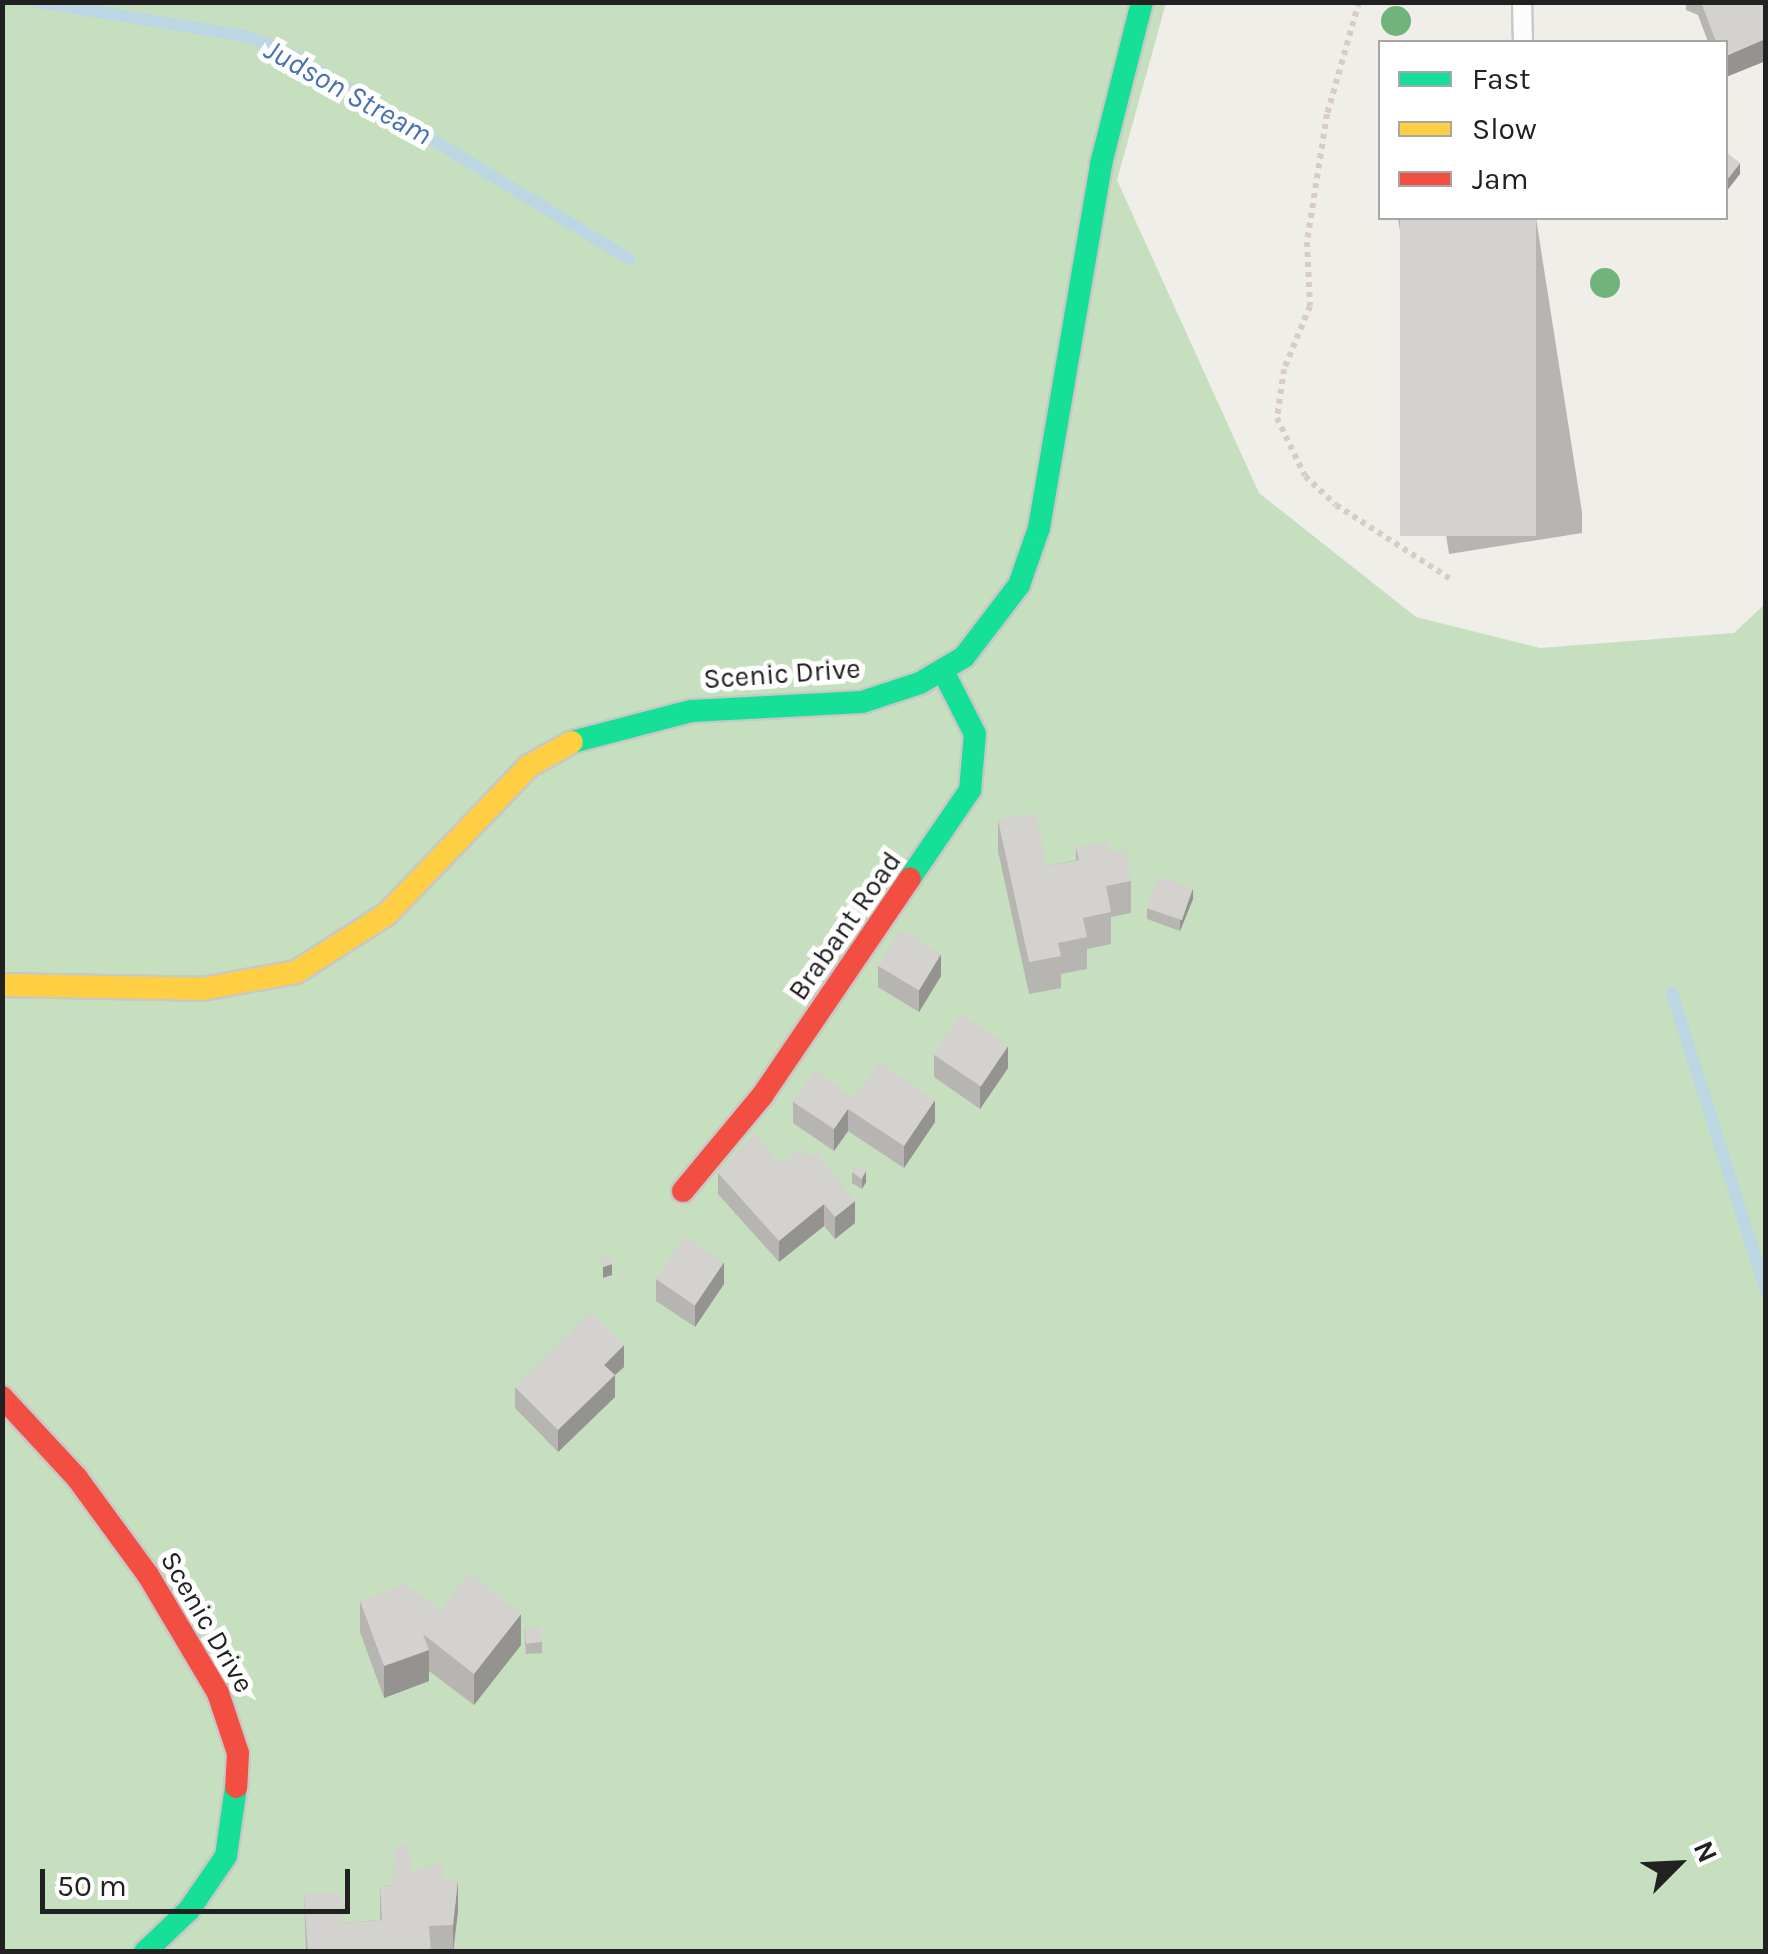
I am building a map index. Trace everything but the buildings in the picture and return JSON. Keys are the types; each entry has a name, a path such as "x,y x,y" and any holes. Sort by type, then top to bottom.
{"street":[{"name":"Scenic Drive","path":"2,985 202,989 296,972 344,947 386,914 529,766 587,734 691,711 862,702 942,671 985,636 1003,611 1039,528 1101,164 1142,2"},
{"name":"Brabant Road","path":"683,1190 762,1096 970,790 974,734 942,671"},
{"name":"Scenic Drive","path":"2,1397 77,1478 148,1575 218,1694 238,1753 234,1830 226,1856 188,1910 145,1952"}],"lane":[{"path":"1522,2 1526,40"}],"path":[{"path":"1358,2 1341,48 1310,218 1310,306 1284,369 1277,418 1291,457 1322,493 1450,578"}],"green space":[{"path":"3,3 1166,3 1117,180 1259,493 1416,617 1540,648 1734,633 1765,604 1765,1951 3,1952"}],"waterway":[{"name":"Judson Stream","path":"38,2 245,36 286,51 629,259"},
{"path":"1672,993 1766,1291"}],"traffic: fast":[{"path":"572,742 691,711 862,702 920,683 964,657 1019,585 1039,528 1101,164 1142,2"},
{"path":"910,878 970,790 975,734 943,671"},
{"path":"145,1952 189,1910 226,1856 236,1787"}],"traffic: slow":[{"path":"2,985 202,989 296,972 387,914 529,766 572,742"}],"traffic: jam":[{"path":"683,1191 762,1096 910,878"},
{"path":"2,1397 77,1478 148,1575 218,1693 238,1753 236,1787"}]}
